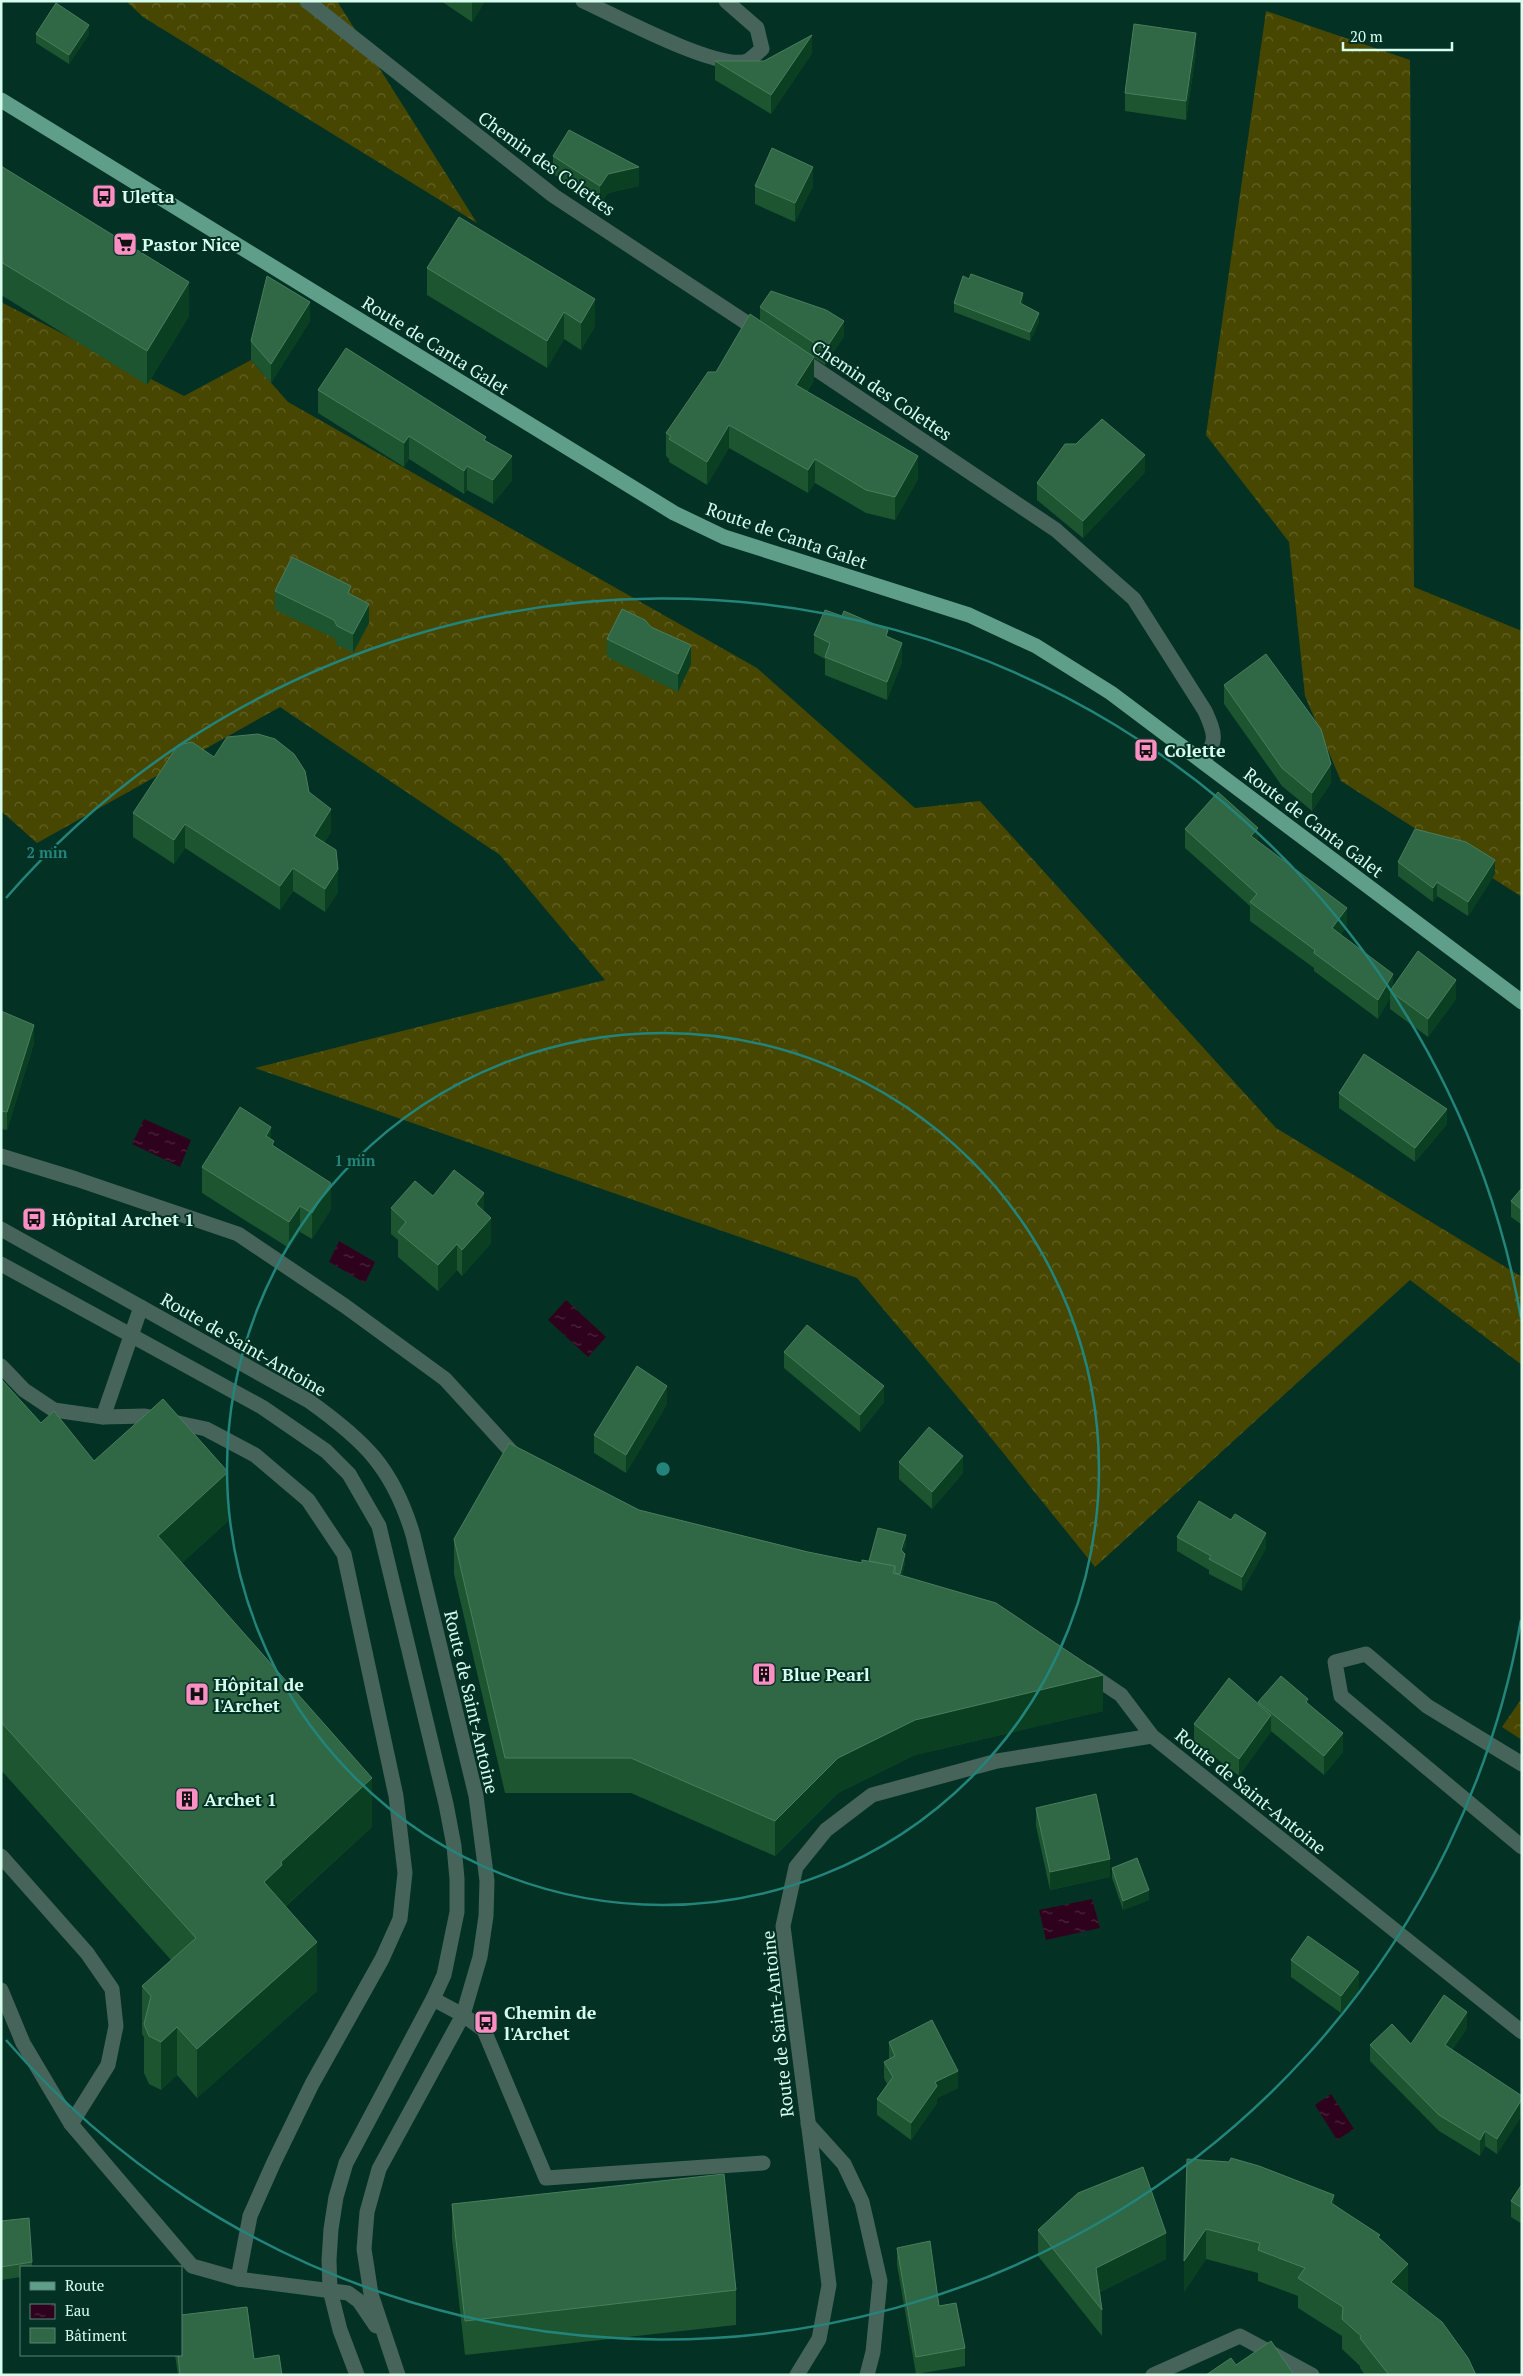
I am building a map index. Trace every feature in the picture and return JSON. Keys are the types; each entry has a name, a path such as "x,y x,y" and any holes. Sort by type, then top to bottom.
{"main road":[{"name":"Route de Canta Galet","path":"1,100 674,513 724,537 969,615 1036,646 1111,693 1522,1002"}],"street":[{"name":"Chemin des Colettes","path":"307,1 554,196 1056,530 1134,599 1205,711 1213,730 1213,747 1203,762"},
{"path":"583,1 698,53 723,62 746,62 762,49 757,28 726,1"},
{"path":"1,1156 76,1179 238,1234 345,1306 445,1379 522,1463 531,1468"},
{"name":"Route de Saint-Antoine","path":"1,1229 309,1401 345,1427 368,1450 388,1476 403,1503 413,1535 476,1796 488,1881 486,1916 480,1957 463,2015 379,2169 367,2212 364,2249 371,2294 398,2375"},
{"path":"1,1264 262,1407 326,1451 349,1474 379,1526 446,1804 454,1846 457,1912 444,1975 434,1999 346,2163 336,2197 328,2260 330,2290 340,2330 357,2375"},
{"path":"103,1417 141,1307"},
{"path":"1,1366 24,1390 54,1410 103,1417 145,1416 206,1428 255,1455 308,1500 344,1554 396,1796 405,1873 400,1919 382,1959 312,2084 274,2162 250,2216 238,2279"},
{"path":"1522,1764 1427,1706 1366,1654 1335,1662 1341,1696 1522,1847"},
{"path":"1073,1662 1122,1695 1152,1736"},
{"name":"Route de Saint-Antoine","path":"797,2375 819,2339 830,2285 783,1926 796,1867 826,1830 872,1795 997,1761 1152,1736 1522,2032"},
{"path":"1,1856 88,1953 112,1990 116,2026 108,2065 71,2124"},
{"path":"1,1990 22,2043 71,2124 192,2266 238,2279 348,2293 359,2301 386,2339"},
{"path":"434,1999 463,2015 484,2030 546,2178 763,2162"},
{"path":"808,2124 844,2164 862,2202 880,2280 872,2352 867,2375"},
{"path":"1153,2375 1240,2336 1312,2375"}],"green space":[{"path":"126,1 337,1 477,223 143,17"},
{"path":"1266,11 1410,60 1414,587 1522,631 1522,897 1341,781 1305,696 1289,542 1206,435"},
{"path":"1,302 184,396 251,360 288,402 757,668 915,808 980,801 1276,1128 1522,1277 1522,1365 1410,1280 1095,1567 971,1413 857,1278 255,1068 605,980 500,855 280,707 37,843 1,811"},
{"path":"1522,1698 1522,1740 1502,1727"}],"water":[{"path":"144,1119 191,1140 180,1167 132,1144"},
{"path":"339,1241 375,1262 365,1283 329,1262"},
{"path":"566,1300 606,1337 588,1357 548,1320"},
{"path":"1092,1899 1100,1928 1046,1940 1039,1910"},
{"path":"1331,2094 1354,2129 1337,2140 1315,2105"}],"building":[{"path":"56,3 89,25 69,55 36,34"},
{"path":"1134,24 1196,33 1186,101 1125,93"},
{"path":"812,35 771,95 715,61 764,61"},
{"path":"569,130 639,167 608,174 600,186 553,156"},
{"path":"772,148 813,167 795,203 755,186"},
{"path":"1,166 189,282 147,351 1,262"},
{"path":"459,217 595,299 581,323 564,312 547,341 427,268"},
{"path":"971,274 1023,293 1020,303 1039,313 1030,332 954,303 963,276 969,279"},
{"path":"267,276 310,302 271,364 251,341"},
{"path":"771,291 826,310 844,321 825,350 760,307"},
{"path":"750,314 814,357 796,385 918,456 895,497 866,490 815,459 808,470 729,425 707,462 669,439 671,436 666,433 708,372 716,372"},
{"path":"346,348 486,437 484,440 512,456 493,480 467,466 464,471 409,436 404,443 318,390"},
{"path":"1102,419 1145,455 1083,521 1037,483 1065,444 1076,444"},
{"path":"292,557 351,586 348,593 369,604 353,634 337,626 334,620 275,591"},
{"path":"622,609 645,620 651,627 691,645 678,674 607,639"},
{"path":"825,610 842,616 844,611 888,630 886,636 902,643 887,682 825,657 830,643 814,635"},
{"path":"1266,654 1321,729 1331,764 1312,793 1282,768 1224,685"},
{"path":"258,734 275,739 294,754 305,771 309,792 331,809 314,836 336,850 338,869 325,889 293,868 280,886 185,824 174,840 133,813 178,745 192,742 214,757 227,737"},
{"path":"1218,792 1258,828 1251,836 1347,908 1332,928 1393,974 1378,1000 1314,953 1315,950 1250,902 1257,894 1185,829"},
{"path":"1415,829 1466,842 1495,860 1468,902 1437,882 1433,888 1398,862"},
{"path":"1418,951 1456,980 1428,1019 1390,991"},
{"path":"1,1011 34,1025 7,1112 1,1111"},
{"path":"1364,1054 1447,1109 1415,1148 1339,1093"},
{"path":"240,1107 271,1127 266,1136 274,1141 272,1145 331,1183 312,1213 300,1206 289,1222 202,1167"},
{"path":"454,1170 484,1193 476,1204 491,1218 462,1250 457,1244 438,1265 398,1232 406,1222 391,1208 415,1181 433,1196"},
{"path":"1522,1188 1522,1210 1511,1201"},
{"path":"807,1325 884,1386 860,1415 784,1352"},
{"path":"637,1366 667,1386 626,1455 594,1435"},
{"name":"Archet 1","path":"1,1379 41,1423 54,1411 94,1461 163,1399 228,1472 158,1536 372,1778 281,1862 282,1865 264,1882 317,1942 197,2049 177,2027 161,2042 149,2036 144,2024 151,1996 142,1986 196,1938 1,1722"},
{"path":"929,1427 963,1456 932,1492 899,1462"},
{"name":"Blue Pearl","path":"509,1443 639,1510 808,1552 862,1563 862,1560 895,1566 893,1573 996,1603 1103,1675 915,1720 838,1758 775,1821 631,1758 505,1758 454,1539"},
{"path":"1199,1501 1231,1520 1235,1514 1266,1533 1242,1577 1209,1559 1211,1556 1177,1537"},
{"path":"878,1528 906,1535 901,1550 905,1554 900,1574 895,1573 895,1566 869,1561"},
{"path":"1281,1676 1308,1699 1306,1702 1343,1733 1324,1756 1258,1702"},
{"path":"1229,1678 1271,1715 1239,1759 1194,1724"},
{"path":"1096,1794 1110,1859 1050,1872 1036,1808"},
{"path":"1137,1858 1149,1890 1123,1901 1112,1868"},
{"path":"1308,1936 1359,1972 1341,1996 1291,1960"},
{"path":"1444,1995 1467,2012 1445,2045 1522,2096 1522,2099 1497,2139 1485,2131 1480,2140 1439,2115 1370,2045 1392,2024 1411,2044"},
{"path":"932,2020 958,2071 935,2082 937,2086 911,2123 877,2099 893,2077 884,2062 895,2056 889,2042"},
{"path":"1231,2158 1259,2166 1334,2195 1331,2203 1380,2235 1378,2237 1408,2264 1391,2282 1442,2322 1468,2358 1476,2375 1389,2375 1360,2338 1361,2336 1342,2319 1343,2307 1298,2278 1305,2268 1258,2250 1260,2243 1206,2229 1184,2261 1187,2159 1229,2162"},
{"path":"1143,2167 1166,2233 1096,2268 1102,2310 1038,2230 1078,2193"},
{"path":"724,2174 736,2290 465,2321 452,2204"},
{"path":"1522,2184 1522,2208 1511,2201"},
{"path":"29,2218 32,2262 1,2267 1,2221"},
{"path":"930,2241 939,2306 956,2303 965,2348 916,2357 897,2248"},
{"path":"247,2307 254,2359 279,2355 282,2375 180,2375 178,2356 182,2356 182,2315"},
{"path":"1271,2341 1294,2375 1206,2375 1231,2358 1236,2365"}],"place":[{"name":"Uletta","path":"104,196"},
{"name":"Pastor Nice","path":"125,244"},
{"name":"Colette","path":"1146,750"},
{"name":"Hôpital Archet 1","path":"34,1219"},
{"name":"Blue Pearl","path":"764,1674"},
{"name":"Hôpital de l'Archet","path":"197,1694"},
{"name":"Archet 1","path":"187,1799"},
{"name":"Chemin de l'Archet","path":"486,2022"}]}
